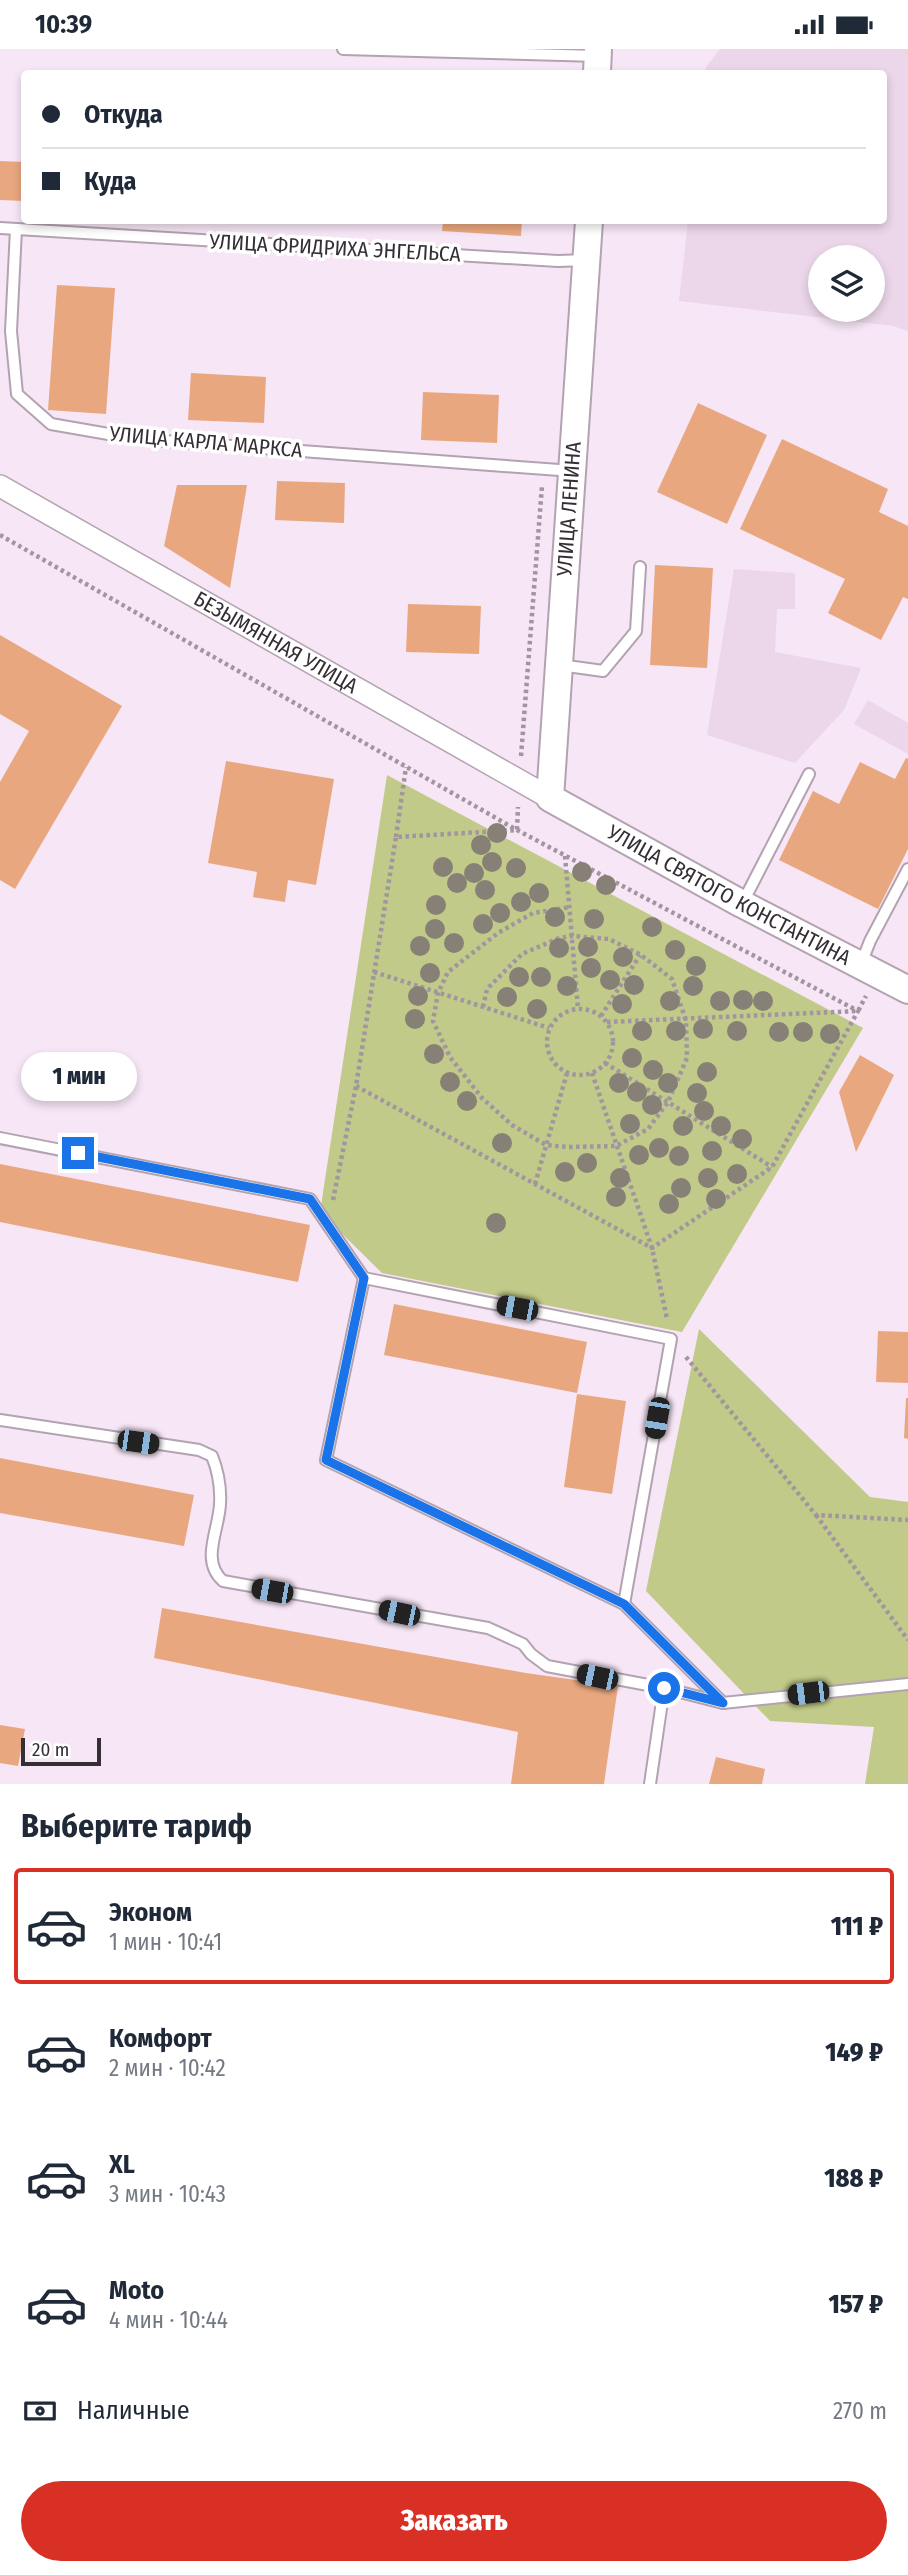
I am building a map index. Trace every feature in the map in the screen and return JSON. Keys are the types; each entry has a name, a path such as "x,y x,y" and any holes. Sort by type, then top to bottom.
{"street":[{"name":"УЛИЦА ЛЕНИНА","path":"550,798 589,224"},
{"name":"БЕЗЫМЯННАЯ УЛИЦА","path":"0,486 550,798"},
{"name":"УЛИЦА СВЯТОГО КОНСТАНТИНА","path":"550,798 742,904 908,990"}],"lane":[{"path":"343,49 598,59"},
{"name":"УЛИЦА ФРИДРИХА ЭНГЕЛЬСА","path":"0,228 545,260 587,260"},
{"name":"УЛИЦА КАРЛА МАРКСА","path":"16,229 11,331 17,394 51,424 137,439 572,471"},
{"path":"558,665 603,671 636,631 640,567"},
{"path":"742,904 809,774"},
{"path":"869,970 870,941 908,869"},
{"path":"0,1138 310,1199 364,1278 671,1339 624,1604"},
{"path":"364,1278 326,1460 624,1604 723,1703"},
{"path":"0,1420 199,1450 212,1456 218,1471 220,1504 211,1563 214,1574 223,1581 488,1628 523,1644 547,1666 664,1688 723,1703 908,1684"},
{"path":"650,1784 664,1688"}],"path":[{"path":"517,830 543,468"},
{"path":"0,535 517,830 858,1011"},
{"path":"328,1225 356,1086 406,767"},
{"path":"396,837 517,830"},
{"path":"565,856 578,1009"},
{"path":"483,1007 488,989 522,954 559,938 572,936 609,939 640,955 672,979 686,1021 687,1058 668,1102 648,1129 616,1146 546,1145 512,1125 482,1098 450,1057 433,1021 438,993 449,972 498,933 533,913 571,907"},
{"path":"601,1016 640,955"},
{"path":"652,1248 772,1167 858,1011 869,970"},
{"path":"374,972 549,1028"},
{"path":"578,1009 590,1010 601,1016 607,1022 612,1036 611,1050 605,1063 592,1073 580,1075 567,1073 553,1062 546,1045 549,1028 561,1014 578,1009"},
{"path":"607,1022 686,1021 858,1011"},
{"path":"605,1063 772,1167"},
{"path":"536,1184 567,1073"},
{"path":"592,1073 652,1248 671,1339 816,1514 908,1640"},
{"path":"356,1086 652,1248"},
{"path":"816,1514 908,1520"}],"shaded area":[{"path":"720,49 908,49 908,331 893,326 859,322 885,322 885,245 808,245 808,316 679,301 688,224 887,224 887,70 706,70"},
{"path":"734,569 795,573 795,609 777,609 775,652 861,668 844,710 795,763 707,735"},
{"path":"868,700 908,723 908,754 854,724"}],"green space":[{"path":"387,775 863,1028 682,1332 382,1273 320,1212"},
{"path":"699,1329 870,1497 908,1502 908,1784 865,1784 874,1727 770,1721 646,1591"}],"building":[{"path":"0,161 21,162 21,201 0,200"},
{"path":"443,224 522,224 521,236 442,231"},
{"path":"57,285 115,288 106,414 48,410"},
{"path":"191,373 266,377 264,423 188,420"},
{"path":"423,392 499,395 497,443 421,440"},
{"path":"698,403 767,435 727,524 657,492"},
{"path":"782,439 888,489 879,512 908,526 908,599 903,597 881,640 828,613 845,579 740,529"},
{"path":"277,481 345,483 344,523 275,520"},
{"path":"177,485 247,485 230,588 164,546"},
{"path":"655,565 713,568 707,668 650,665"},
{"path":"408,604 481,606 479,654 406,652"},
{"path":"0,635 122,706 15,889 0,880 0,782 29,731 0,714"},
{"path":"906,758 908,849 878,909 779,860 813,791 839,804 860,762 895,779"},
{"path":"226,761 334,779 316,885 288,880 285,902 253,897 257,872 208,863"},
{"path":"860,1055 894,1075 856,1152 839,1092"},
{"path":"0,1164 310,1225 298,1282 0,1222"},
{"path":"394,1304 587,1342 577,1393 384,1355"},
{"path":"878,1331 908,1332 908,1383 876,1382"},
{"path":"577,1394 626,1401 612,1494 564,1487"},
{"path":"908,1398 908,1439 904,1438"},
{"path":"0,1458 194,1495 184,1546 0,1513"},
{"path":"162,1608 526,1673 618,1686 604,1784 511,1784 518,1732 154,1658"},
{"path":"0,1725 25,1729 18,1766 0,1763"},
{"path":"716,1757 765,1769 762,1784 709,1784"}],"route":[{"path":"78,1153 310,1199 364,1278 326,1460 624,1604 723,1703 664,1688"}]}
